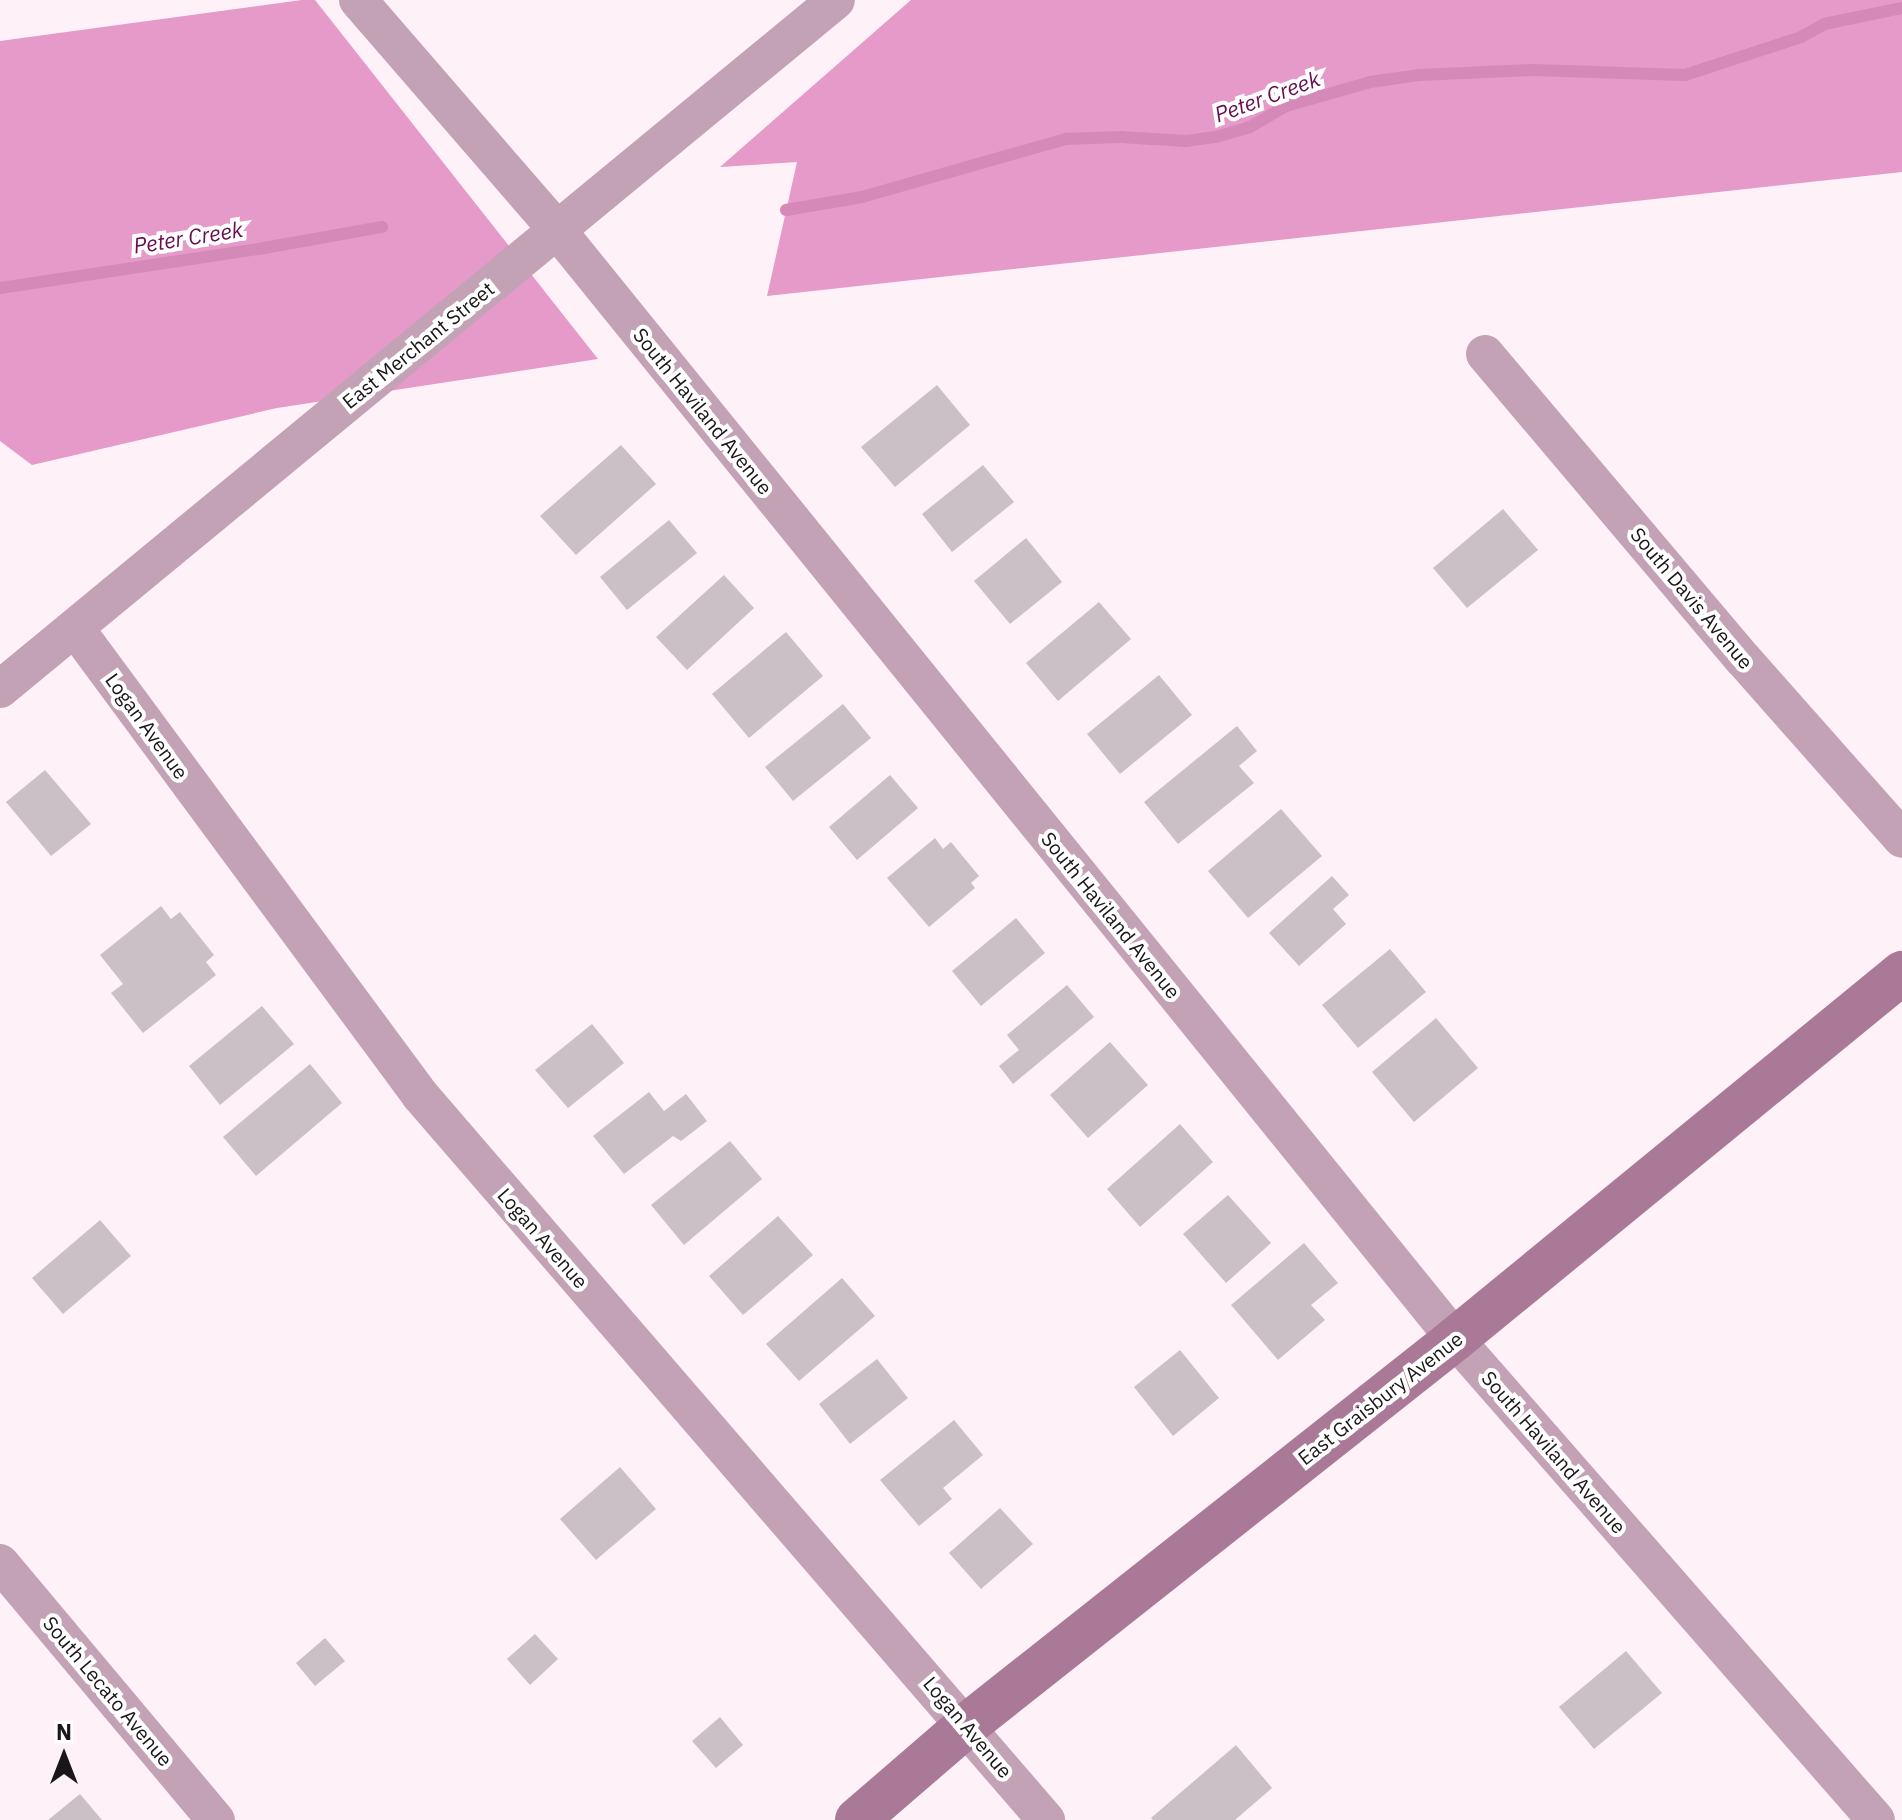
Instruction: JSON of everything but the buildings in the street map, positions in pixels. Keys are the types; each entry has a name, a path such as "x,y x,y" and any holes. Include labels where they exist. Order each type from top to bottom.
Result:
{"street":[{"name":"South Haviland Avenue","path":"358,0 557,230 1455,1339 1876,1820"},
{"name":"East Merchant Street","path":"0,689 836,0"},
{"name":"South Davis Avenue","path":"1485,354 1743,659 1902,839"},
{"name":"Logan Avenue","path":"75,628 420,1095 1046,1820"},
{"name":"East Graisbury Avenue","path":"857,1820 967,1725 1455,1339 1902,973"},
{"name":"South Lecato Avenue","path":"0,1563 216,1820"}],"shaded area":[{"path":"315,0 598,359 277,408 32,465 0,441 0,41"},
{"path":"911,0 1902,0 1902,172 767,296 797,162 720,167"}],"waterway":[{"name":"Peter Creek","path":"786,210 862,197 1066,139 1120,137 1186,141 1216,137 1250,127 1286,106 1370,82 1419,75 1534,70 1685,75 1801,37 1824,24 1902,8"},
{"name":"Peter Creek","path":"0,288 382,227"}]}
